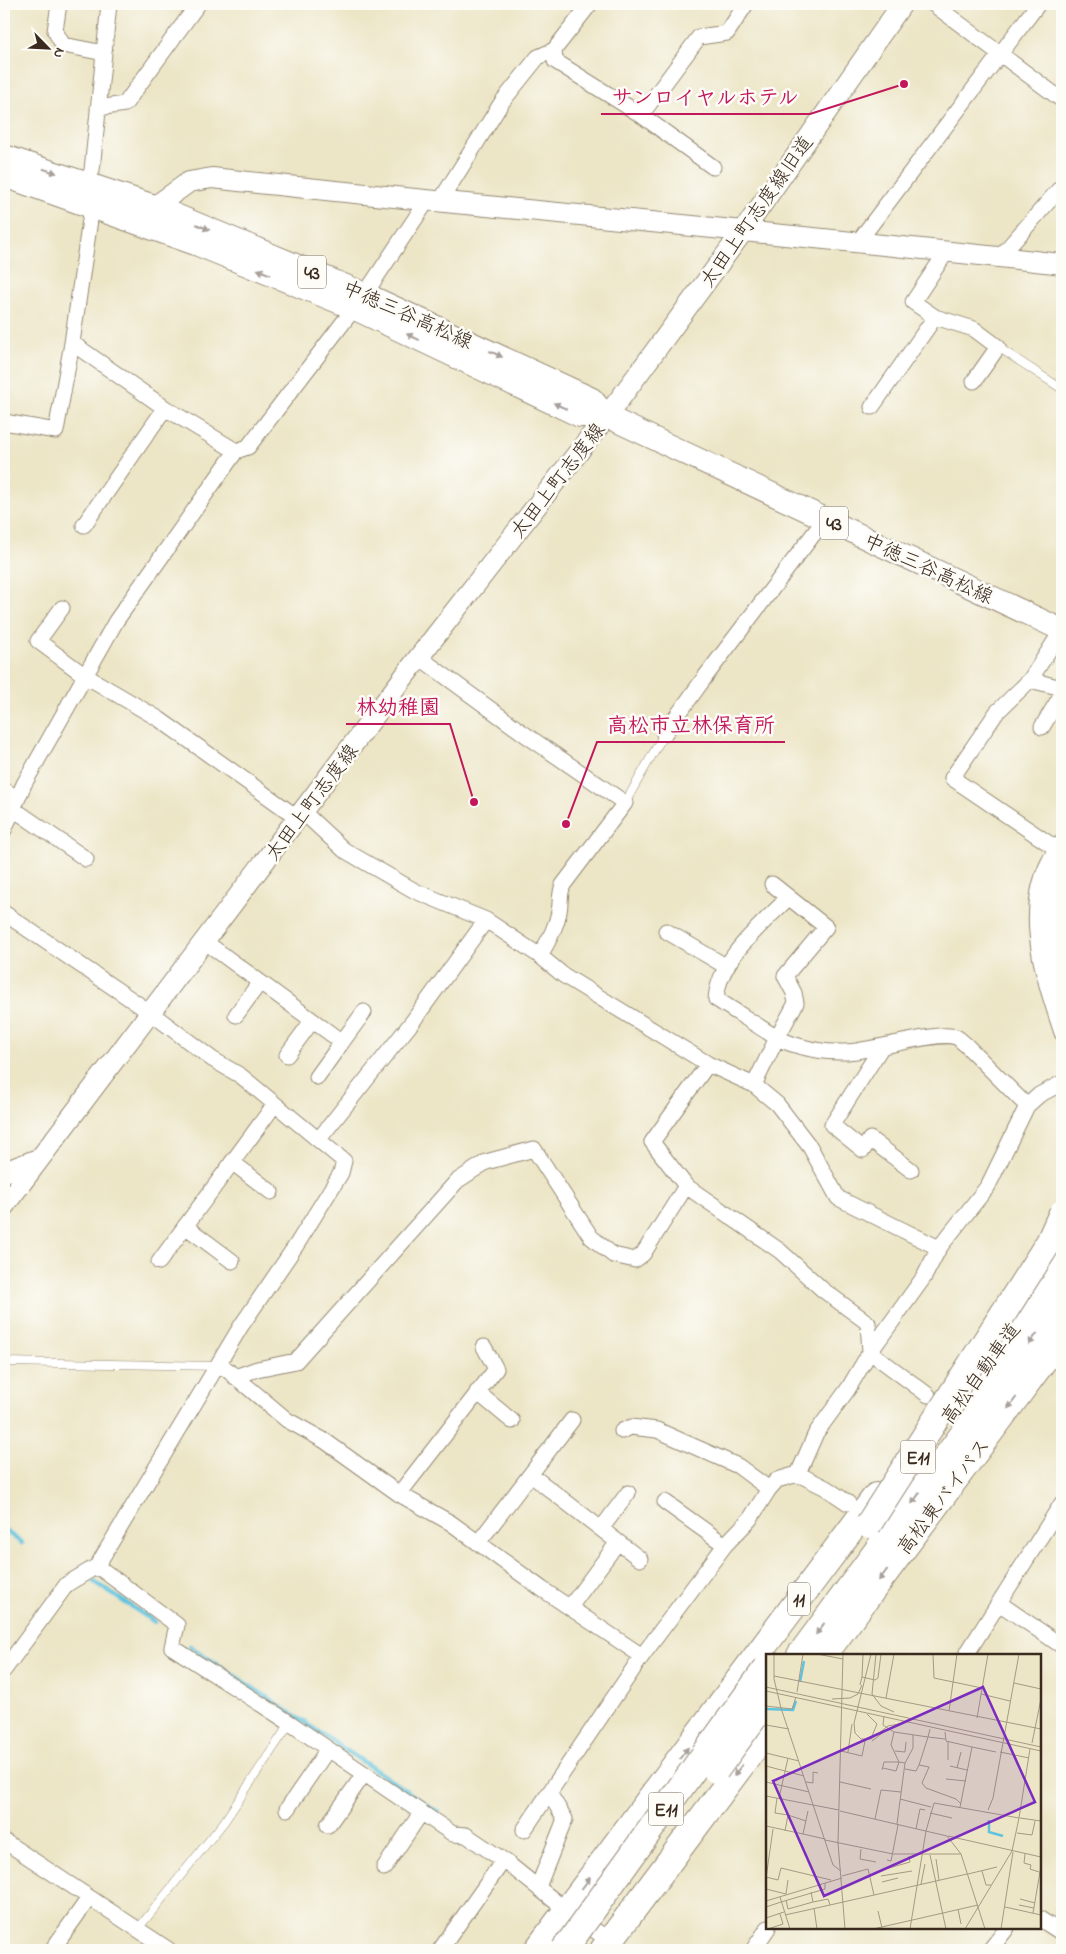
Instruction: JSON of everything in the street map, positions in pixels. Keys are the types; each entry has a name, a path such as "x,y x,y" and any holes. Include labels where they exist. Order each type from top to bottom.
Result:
{"highway":[{"path":"1060,852 1050,904 1052,947 1062,990"},
{"path":"868,1525 1049,1242 1062,1213"},
{"name":"11","path":"536,1950 1062,1248"},
{"name":"高松自動車道","path":"777,1654 868,1525 1062,1262"},
{"name":"高松自動車道","path":"801,1654 1062,1300"},
{"name":"高松東バイパス","path":"825,1654 1062,1336"},
{"name":"E11","path":"564,1950 766,1668"},
{"name":"E11","path":"583,1950 766,1701"},
{"path":"612,1947 766,1732"}],"main road":[{"name":"中徳三谷高松線","path":"4,156 132,221 359,301"},
{"name":"中徳三谷高松線","path":"4,176 87,197 154,206 359,301 580,416 606,416 1062,630"}],"street":[{"path":"60,4 55,31 63,45 104,53"},
{"path":"4,422 56,431 72,344 109,4"},
{"path":"98,108 125,104 198,4"},
{"path":"4,830 15,803 84,675 116,621 236,451 248,446 359,301 479,143 502,102 538,57 554,50 590,4"},
{"path":"641,116 699,37 726,33 746,4"},
{"name":"太田上町志度線旧道","path":"606,416 744,230 902,4"},
{"path":"933,4 1062,100"},
{"path":"858,242 1038,4"},
{"path":"554,50 555,61 641,116 713,167"},
{"path":"132,221 188,182 212,178 433,202 744,230 1062,264"},
{"path":"1000,257 1062,186"},
{"path":"946,251 913,302 935,317 974,330 998,347 974,382"},
{"path":"872,407 935,317"},
{"path":"72,344 164,408 236,451"},
{"path":"84,525 164,408"},
{"name":"太田上町志度線","path":"4,1206 419,657 606,416"},
{"path":"664,734 825,519"},
{"path":"62,608 38,642 84,675 159,720 301,815 344,850 398,882 486,920 540,956 563,975 708,1064 754,1085 777,1104 810,1147 838,1198 939,1248"},
{"path":"1062,630 1030,680 997,712 952,778 1060,852 1043,877 1036,910 1036,942 1062,1033"},
{"path":"419,657 522,733 625,803 563,885 560,894 560,910 555,927 540,956"},
{"path":"1030,680 1062,688"},
{"path":"1042,727 1062,694"},
{"path":"4,790 15,803 86,859"},
{"path":"754,1085 796,1003 794,993 785,976 826,927 772,884"},
{"path":"789,898 747,939 727,967 717,992 716,1000 790,1044 844,1052 881,1048 938,1035 955,1037 974,1052 1028,1106"},
{"path":"4,913 151,1013 212,1059 241,1076 344,1161 341,1173 297,1244 241,1326 97,1566 67,1584 4,1670"},
{"path":"319,1139 413,1020 486,920"},
{"path":"666,931 727,967"},
{"path":"204,942 342,1042"},
{"path":"236,1015 260,982"},
{"path":"317,1077 364,1012"},
{"path":"287,1056 312,1020"},
{"path":"881,1048 832,1125 863,1150 870,1139 911,1170"},
{"path":"708,1064 652,1142 686,1186 780,1250 823,1290 868,1324 870,1352 928,1395"},
{"path":"798,1474 816,1434 848,1389 870,1352 924,1277 939,1248 988,1186 1028,1106 1039,1095 1062,1083"},
{"path":"159,1262 275,1104"},
{"path":"235,1376 296,1361 456,1182 486,1162 534,1150 592,1237 613,1256 635,1260 643,1254 686,1186"},
{"path":"4,1172 38,1159"},
{"path":"232,1162 271,1192"},
{"path":"185,1226 232,1261"},
{"path":"399,1494 496,1369 484,1347"},
{"path":"218,1365 235,1376 287,1420 325,1440 399,1494 451,1523 642,1656"},
{"path":"477,1392 512,1420"},
{"path":"478,1543 572,1420"},
{"path":"622,1431 631,1428 657,1430 738,1466 769,1489"},
{"path":"531,1474 640,1559"},
{"path":"524,1830 642,1656 725,1546 750,1519 777,1480 798,1474 826,1488 848,1503"},
{"path":"601,1529 628,1493"},
{"path":"664,1502 725,1546"},
{"path":"967,1654 1062,1503"},
{"path":"570,1607 618,1542"},
{"path":"97,1566 177,1625 172,1647 290,1723 453,1834 466,1835 538,1887 612,1947"},
{"path":"999,1603 1062,1646"},
{"path":"287,1809 328,1749"},
{"path":"328,1825 364,1774"},
{"path":"538,1887 565,1819 550,1793"},
{"path":"384,1868 421,1812"},
{"path":"4,1840 169,1950"},
{"path":"440,1950 503,1861"},
{"path":"52,1950 89,1898"},
{"path":"1041,1920 1062,1934"},
{"path":"753,1950 767,1929"},
{"path":"990,1950 1006,1929"}],"lane":[{"path":"998,347 1062,389"},
{"path":"625,803 664,734"},
{"path":"4,1362 218,1365"},
{"path":"137,1930 224,1822 290,1723"}],"waterway":[{"path":"4,1530 22,1543"},
{"path":"94,1582 155,1622"},
{"path":"190,1646 438,1812"}],"place":[{"name":"サンロイヤルホテル","path":"904,84"},
{"name":"林幼稚園","path":"474,802"},
{"name":"高松市立林保育所","path":"566,824"}]}
